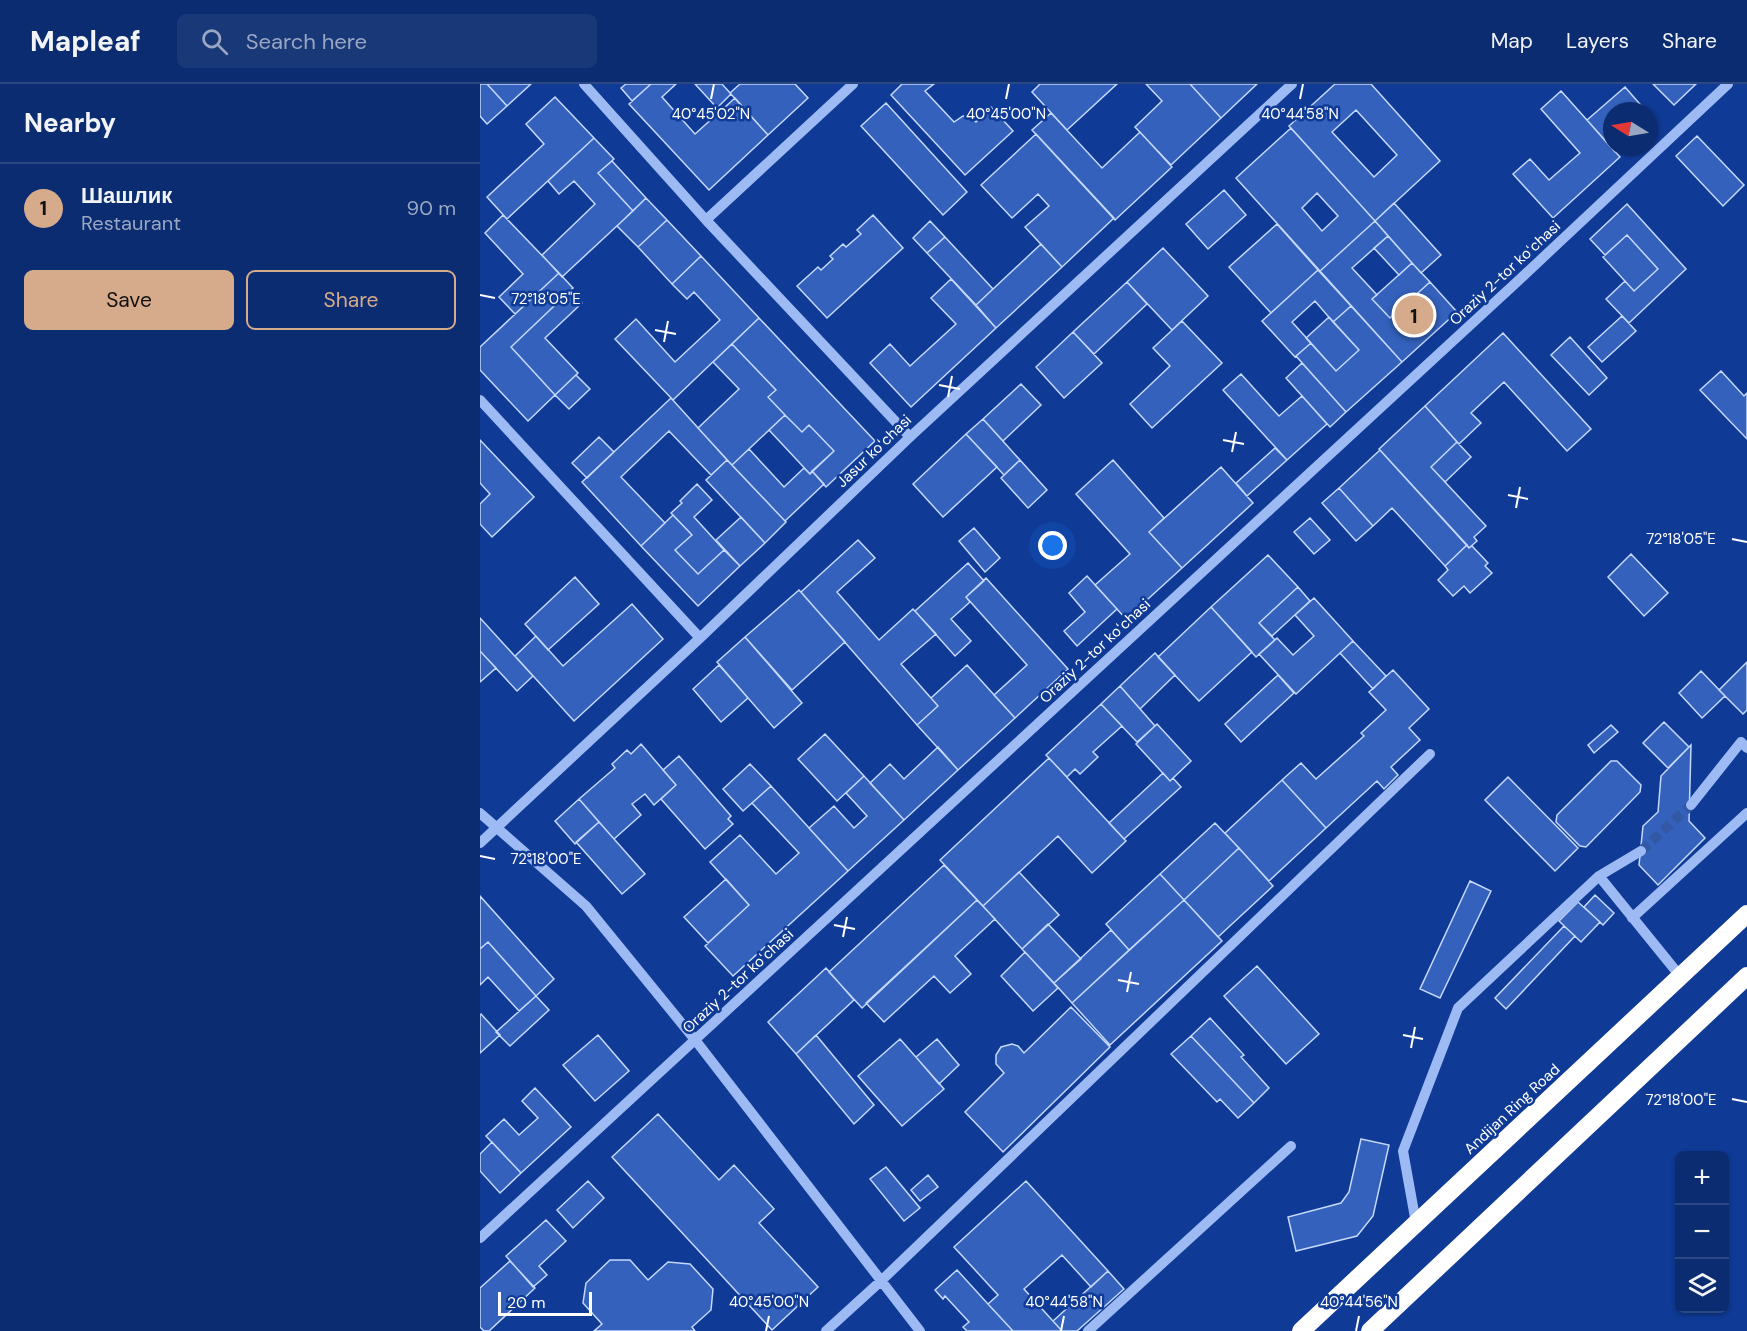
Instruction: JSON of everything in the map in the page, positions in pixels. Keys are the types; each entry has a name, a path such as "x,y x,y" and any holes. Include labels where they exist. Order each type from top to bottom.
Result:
{"highway":[{"name":"Andijan Ring Road","path":"1301,1331 1747,914"},
{"path":"1370,1331 1747,976"}],"street":[{"path":"584,84 706,220 910,437"},
{"path":"706,220 853,84"},
{"name":"Jasur koʻchasi","path":"480,843 700,638 910,437 1292,84"},
{"name":"Oraziy 2-tor koʻchasi","path":"480,1238 1519,280 1728,84"},
{"path":"480,400 700,638"},
{"path":"1691,805 1741,742 1747,748"},
{"path":"826,1331 882,1280 1430,754"},
{"path":"480,813 586,906 696,1041 920,1331"},
{"path":"1632,918 1747,813"},
{"path":"1416,1223 1403,1151 1458,1008 1599,876 1641,851"},
{"path":"1599,876 1680,976"},
{"path":"1088,1331 1291,1146"}],"building":[{"path":"480,84 487,84 507,106 487,124 480,116"},
{"path":"487,84 531,84 507,106"},
{"path":"626,84 651,84 632,101 621,88"},
{"path":"651,84 676,84 662,97 695,134 735,98 768,135 709,190 629,104"},
{"path":"695,84 722,84 731,94 717,108"},
{"path":"740,84 795,84 808,98 768,135 730,93"},
{"path":"902,84 934,84 925,91 954,122 963,116 969,116 976,122 991,107 1013,131 965,175 891,95"},
{"path":"1040,84 1117,84 1067,130 1032,92"},
{"path":"1146,84 1190,84 1221,118 1171,165 1135,127 1162,101"},
{"path":"1190,84 1257,84 1221,118"},
{"path":"1335,84 1371,84 1440,161 1375,221 1289,126","holes":["1356,110 1397,155 1374,177 1332,132"]},
{"path":"1653,84 1696,84 1674,105"},
{"path":"1625,87 1638,102 1608,102"},
{"path":"1561,91 1603,138 1603,156 1620,157 1553,218 1513,174 1530,159 1549,180 1580,153 1541,109"},
{"path":"555,97 594,138 507,219 487,197 544,144 526,124"},
{"path":"886,103 967,192 943,215 861,126"},
{"path":"1603,106 1603,138 1587,120"},
{"path":"1051,113 1102,168 1140,132 1172,167 1115,220 1032,130"},
{"path":"1291,128 1375,221 1320,271 1236,178","holes":["1317,193 1338,216 1322,231 1302,208"]},
{"path":"1036,134 1114,218 1062,267 1025,227 1049,206 1038,194 1012,218 981,185"},
{"path":"1697,136 1744,185 1723,206 1676,156"},
{"path":"594,138 614,159 598,173 633,211 562,277 542,255 595,204 574,181 559,194 548,181"},
{"path":"612,161 646,198 633,211 598,173"},
{"path":"1224,190 1246,215 1208,249 1186,224"},
{"path":"646,198 667,220 638,247 617,226"},
{"path":"1394,203 1441,255 1421,273 1375,221"},
{"path":"1627,204 1686,269 1629,323 1606,299 1625,281 1634,291 1658,269 1627,235 1605,255 1590,239"},
{"path":"503,215 559,273 515,314 499,297 523,274 485,233"},
{"path":"873,215 903,248 827,318 797,286 818,267 821,270 833,259 830,256 843,244 846,247 861,234 857,230"},
{"path":"667,220 701,256 672,284 638,247"},
{"path":"930,221 945,237 927,253 913,238"},
{"path":"1375,221 1388,236 1352,268 1377,295 1372,299 1390,318 1430,282 1457,312 1402,362 1320,271"},
{"path":"1277,224 1318,270 1271,313 1229,267"},
{"path":"1627,235 1658,269 1634,291 1603,257"},
{"path":"1388,236 1412,263 1399,275 1374,248"},
{"path":"945,237 993,289 976,305 927,253"},
{"path":"1041,244 1062,267 996,328 976,305"},
{"path":"1163,248 1208,296 1172,330 1127,282"},
{"path":"701,256 759,318 673,400 615,339 636,319 675,362 720,320 694,292 687,299 672,284"},
{"path":"1412,263 1430,282 1390,318 1372,299"},
{"path":"1318,270 1351,306 1333,322 1315,301 1292,322 1311,343 1295,357 1262,321"},
{"path":"559,273 573,288 511,347 555,395 528,421 480,370 480,347"},
{"path":"951,279 996,328 911,407 870,363 890,344 910,366 956,324 931,298"},
{"path":"1127,282 1147,304 1094,354 1073,332"},
{"path":"571,290 582,303 545,338 578,373 555,395 511,347"},
{"path":"1351,306 1402,362 1346,412 1296,356 1311,343 1336,371 1359,350 1333,322"},
{"path":"1622,316 1636,331 1602,362 1588,347"},
{"path":"1329,317 1359,350 1336,371 1306,338"},
{"path":"759,318 875,441 826,487 812,471 834,451 809,425 802,432 785,415 768,397 776,390 732,344"},
{"path":"1182,321 1222,363 1152,428 1130,404 1170,366 1153,348"},
{"path":"1073,332 1102,363 1064,398 1036,367"},
{"path":"1503,333 1591,429 1567,451 1504,382 1471,413 1481,423 1459,444 1425,406"},
{"path":"1570,337 1607,378 1589,395 1551,355"},
{"path":"732,344 776,390 768,397 785,415 732,465 698,428 739,389 713,362"},
{"path":"1302,363 1346,412 1330,427 1286,378"},
{"path":"1721,371 1744,396 1747,393 1747,439 1700,390"},
{"path":"1241,374 1279,416 1302,396 1327,424 1287,460 1223,390"},
{"path":"576,375 590,389 569,409 555,395"},
{"path":"1021,384 1041,405 1003,441 983,419"},
{"path":"671,398 727,460 711,475 669,431 621,477 665,523 641,546 582,482"},
{"path":"1425,406 1457,442 1431,467 1486,526 1474,537 1477,541 1469,548 1379,449"},
{"path":"785,415 802,432 809,425 834,451 810,474 769,430"},
{"path":"983,419 1020,460 1004,475 966,434"},
{"path":"966,434 997,467 943,517 913,484"},
{"path":"599,437 614,452 587,478 572,463"},
{"path":"480,440 534,497 492,537 480,524 480,504 490,494 480,483"},
{"path":"1457,442 1471,457 1445,482 1431,467"},
{"path":"1275,448 1287,460 1247,496 1236,483"},
{"path":"749,449 784,487 804,468 810,474 812,471 824,484 785,521 732,465"},
{"path":"1380,450 1467,545 1445,566 1392,508 1373,526 1339,488"},
{"path":"727,460 786,522 765,543 706,480"},
{"path":"1020,460 1047,490 1028,508 1001,478"},
{"path":"1113,460 1164,518 1149,532 1182,568 1126,619 1095,585 1130,554 1076,494"},
{"path":"1221,467 1253,503 1182,568 1149,532"},
{"path":"697,484 712,500 694,517 724,550 698,574 675,550 692,535 671,513"},
{"path":"1339,488 1373,526 1356,541 1322,503"},
{"path":"673,515 692,535 675,550 698,574 724,550 740,566 698,606 641,546"},
{"path":"741,517 765,543 740,566 716,540"},
{"path":"1310,518 1330,540 1314,554 1294,532"},
{"path":"974,528 1000,558 985,572 959,541"},
{"path":"858,540 875,558 837,592 879,640 913,609 936,634 901,664 938,706 917,725 801,592"},
{"path":"1467,545 1469,548 1472,546 1488,563 1485,566 1492,573 1470,593 1464,586 1453,596 1438,580 1448,570 1445,566"},
{"path":"1631,554 1668,593 1644,616 1608,577"},
{"path":"1268,555 1298,587 1259,623 1275,640 1256,657 1211,607"},
{"path":"968,563 984,581 966,597 970,602 951,619 971,641 955,656 915,611"},
{"path":"1087,576 1117,609 1077,646 1064,631 1085,612 1069,593"},
{"path":"575,577 599,604 548,650 525,624"},
{"path":"986,578 1068,669 1015,718 994,695 1027,665 966,597"},
{"path":"1298,587 1310,601 1272,636 1259,623"},
{"path":"799,590 845,642 792,690 745,637"},
{"path":"1314,598 1353,641 1296,694 1259,654 1277,638 1293,655 1314,636 1295,615"},
{"path":"632,604 663,639 574,721 515,656 536,636 563,666"},
{"path":"1211,607 1252,652 1199,701 1158,657"},
{"path":"480,618 533,676 517,691 480,651"},
{"path":"745,637 802,703 774,728 717,662"},
{"path":"1353,641 1386,676 1373,689 1340,653"},
{"path":"480,651 496,668 480,682"},
{"path":"1155,653 1175,675 1140,709 1120,686"},
{"path":"1747,662 1747,710 1743,714 1719,690"},
{"path":"719,665 748,698 721,722 693,689"},
{"path":"967,665 1015,718 958,770 917,725 938,706 931,698"},
{"path":"1393,670 1429,709 1409,728 1420,740 1391,767 1398,775 1384,789 1377,781 1326,828 1282,780 1301,763 1316,779 1364,736 1361,733 1386,710 1369,692"},
{"path":"1701,671 1725,696 1702,718 1679,693"},
{"path":"1278,675 1294,693 1241,742 1225,724"},
{"path":"1120,686 1155,726 1137,742 1101,704"},
{"path":"1101,704 1122,726 1093,752 1098,757 1080,774 1075,769 1067,777 1046,755"},
{"path":"1664,722 1689,747 1668,768 1643,743"},
{"path":"1157,724 1191,761 1170,781 1136,744"},
{"path":"1611,725 1618,732 1594,753 1588,745"},
{"path":"825,734 864,776 837,801 798,759"},
{"path":"641,744 676,785 654,805 645,794 632,804 641,815 614,839 579,799 615,768 612,764 627,750 631,754"},
{"path":"1691,745 1689,821 1705,838 1658,885 1639,865 1643,826 1658,812 1661,776"},
{"path":"938,747 958,770 904,820 870,783 890,764 904,779"},
{"path":"679,756 731,816 728,819 733,824 705,849 661,799 676,785 663,770"},
{"path":"1049,758 1126,841 1092,873 1058,836 983,906 940,860"},
{"path":"1611,761 1617,761 1641,785 1640,792 1586,847 1580,846 1556,822 1557,815"},
{"path":"750,764 771,786 743,811 723,789"},
{"path":"1163,773 1170,781 1173,778 1181,787 1124,839 1109,823"},
{"path":"864,776 904,820 848,871 809,828 834,806 854,828 867,816 846,793"},
{"path":"1508,777 1578,848 1555,871 1485,800"},
{"path":"1282,780 1326,828 1269,881 1225,833"},
{"path":"771,786 848,871 733,976 705,946 749,905 710,862 740,835 776,874 799,853 752,803"},
{"path":"579,799 599,822 575,844 555,821"},
{"path":"599,822 645,874 622,894 576,842"},
{"path":"1215,823 1239,848 1184,900 1160,874"},
{"path":"1239,848 1273,886 1218,937 1184,900"},
{"path":"944,865 977,900 862,1008 829,972"},
{"path":"1019,872 1059,915 1022,949 983,906"},
{"path":"1160,874 1184,900 1129,950 1106,924"},
{"path":"726,879 749,905 708,943 684,917"},
{"path":"1470,881 1491,891 1440,998 1420,989"},
{"path":"1595,895 1614,913 1603,925 1584,907"},
{"path":"480,896 554,979 536,996 488,942 480,949"},
{"path":"977,900 995,919 955,956 971,974 950,993 934,976 884,1022 866,1003"},
{"path":"1184,900 1222,941 1110,1045 1072,1003"},
{"path":"1578,902 1600,922 1581,942 1559,921"},
{"path":"1048,924 1081,959 1054,983 1022,949"},
{"path":"1564,926 1575,936 1506,1009 1495,998"},
{"path":"1111,930 1129,950 1072,1003 1054,983"},
{"path":"488,942 536,996 519,1011 488,977 480,985 480,949"},
{"path":"1025,952 1058,988 1033,1011 1001,976"},
{"path":"1257,966 1319,1034 1286,1064 1224,996"},
{"path":"826,968 854,1000 796,1054 768,1022"},
{"path":"536,996 549,1010 510,1046 496,1032"},
{"path":"1071,1007 1110,1047 1003,1152 965,1112 1004,1073 996,1064 996,1055 1001,1047 1012,1044 1018,1046 1024,1053"},
{"path":"480,1015 500,1035 480,1053"},
{"path":"1210,1018 1244,1055 1241,1057 1269,1088 1254,1103 1191,1036"},
{"path":"598,1035 629,1071 595,1101 563,1065"},
{"path":"816,1035 874,1105 854,1124 796,1054"},
{"path":"1191,1036 1254,1103 1238,1118 1220,1099 1217,1102 1171,1054"},
{"path":"900,1039 944,1089 902,1126 858,1076"},
{"path":"937,1039 959,1065 939,1084 916,1057"},
{"path":"535,1088 571,1127 521,1173 486,1136 504,1119 519,1135 538,1118 522,1101"},
{"path":"658,1114 719,1180 734,1165 774,1209 759,1223 818,1287 772,1330 612,1157"},
{"path":"1361,1139 1389,1145 1373,1216 1357,1236 1296,1251 1288,1217 1341,1203 1349,1192"},
{"path":"492,1142 521,1173 500,1193 480,1171 480,1154"},
{"path":"886,1167 920,1208 904,1221 870,1179"},
{"path":"928,1175 938,1187 920,1201 911,1190"},
{"path":"588,1181 604,1198 573,1228 557,1210"},
{"path":"1026,1181 1108,1271 1091,1287 1062,1255 1024,1289 1062,1331 1013,1331 988,1304 998,1295 954,1247"},
{"path":"546,1220 566,1241 539,1266 547,1275 533,1287 506,1256"},
{"path":"610,1260 630,1260 648,1280 668,1262 690,1264 713,1289 711,1310 692,1327 695,1331 594,1331 602,1324 583,1303 586,1283"},
{"path":"510,1261 535,1288 489,1331 484,1331 480,1327 480,1288"},
{"path":"957,1270 1013,1331 967,1331 963,1327 969,1322 945,1296 943,1299 935,1290"},
{"path":"1108,1271 1124,1289 1077,1331 1062,1331 1053,1321"}],"tunnel":[{"path":"1641,851 1691,805"}],"place":[{"name":"Шашлик","path":"1414,315"}]}
